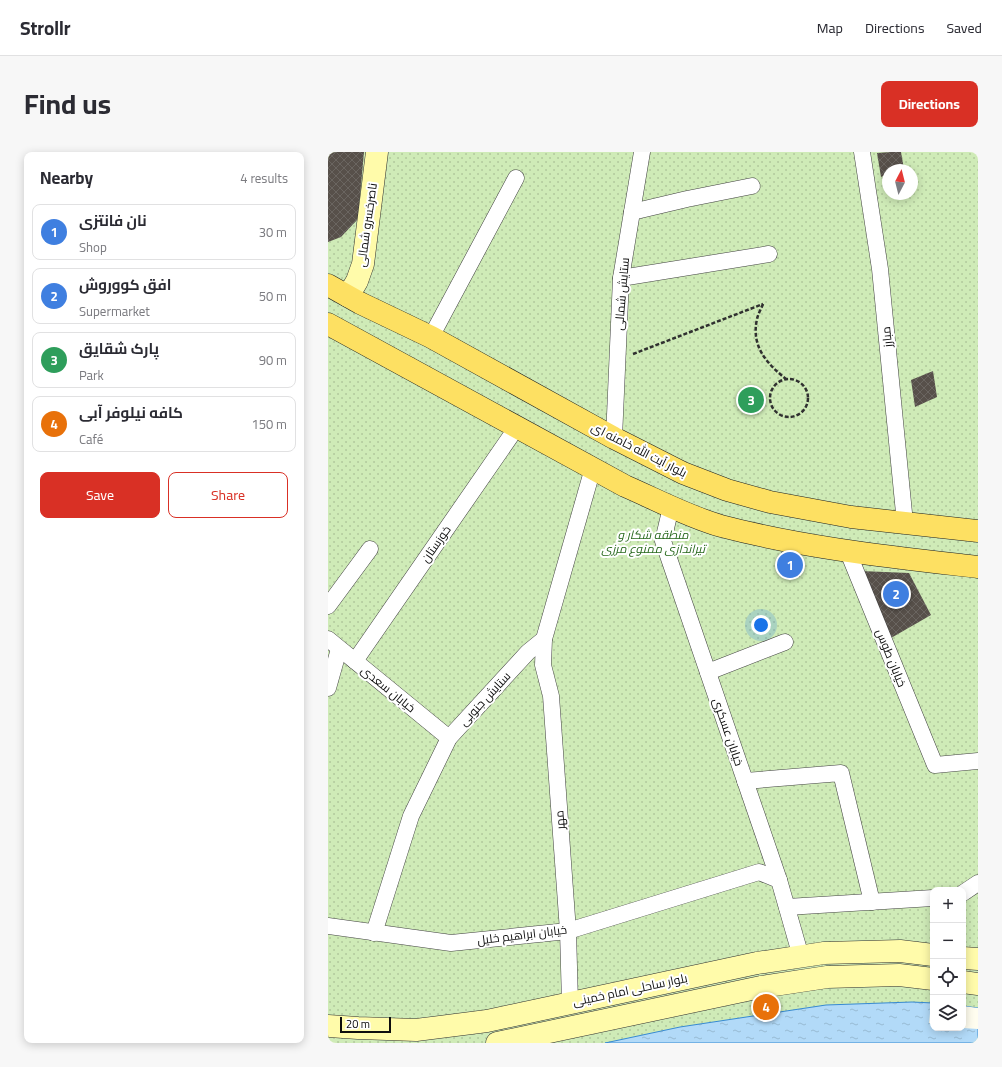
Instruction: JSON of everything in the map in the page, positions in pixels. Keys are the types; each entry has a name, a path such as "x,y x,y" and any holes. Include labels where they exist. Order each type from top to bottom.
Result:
{"main road":[{"name":"ناصرخسرو شمالی","path":"348,296 357,281 363,264 377,152"},
{"name":"بلوار آیت الله خامنه ای","path":"328,285 431,337 614,438 682,473 727,490 770,502 851,517 978,532"},
{"path":"348,296 328,325 625,486 671,507 719,525 782,540 848,552 978,567"},
{"name":"بلوار ساحلی امام خمینی","path":"328,1026 416,1030 487,1021 757,963 824,953 900,951 930,955"},
{"path":"966,958 978,960"},
{"name":"بلوار ساحلی امام خمینی","path":"497,1043 762,987 827,977 899,975 930,979"},
{"path":"966,982 978,984"}],"street":[{"name":"ستایش شمالی","path":"614,438 621,278 642,152"},
{"name":"مبارز","path":"862,152 880,269 905,523"},
{"path":"431,337 516,178"},
{"path":"632,212 686,199 752,186"},
{"path":"621,278 769,254"},
{"name":"خوزستان","path":"355,661 517,427"},
{"path":"544,639 593,468"},
{"name":"خیابان عسکری","path":"671,507 663,541 779,880 801,957"},
{"path":"328,606 370,549"},
{"name":"خیابان طوس","path":"848,552 935,765 978,760"},
{"name":"ستایش جنوبی","path":"374,933 411,816 448,738 528,652 544,639"},
{"name":"مهر","path":"544,639 542,665 551,696 568,931 570,1003"},
{"path":"708,672 785,642"},
{"path":"328,688 334,644"},
{"name":"خیابان سعدی","path":"334,644 448,738"},
{"path":"745,781 841,773 872,902"},
{"name":"خیابان ابراهیم خلیل","path":"328,926 451,944 568,931 759,872 779,880"},
{"path":"966,891 978,883"},
{"path":"787,907 930,898"}],"path":[{"path":"617,360 763,304 757,319 756,335 760,350 768,364 787,379 799,382 808,398 804,410 799,414 787,417 776,412 770,401 770,395 772,389 781,381 787,379"}],"green space":[{"name":"منطقه شکار و تیراندازی ممنوع مرزی","path":"328,152 978,152 978,1043 328,1043"}],"water":[{"path":"912,1002 930,1003 930,1031 966,1031 966,1006 978,1008 978,1043 605,1043 680,1027 826,1005"}],"pier":[{"path":"966,1006 978,1008 978,1029 966,1028"}],"building":[{"path":"328,152 364,152 358,219 341,237 328,242"},
{"path":"901,152 903,164 882,164 881,177 877,153"},
{"path":"933,371 937,397 915,407 911,380"},
{"path":"781,552 791,553 800,577 786,576"},
{"path":"861,571 909,573 931,615 891,638"}],"place":[{"name":"پارک شقایق","path":"751,400"},
{"name":"نان فانتزی","path":"790,565"},
{"name":"افق کووروش","path":"896,594"},
{"name":"کافه نیلوفر آبی","path":"766,1007"}]}
